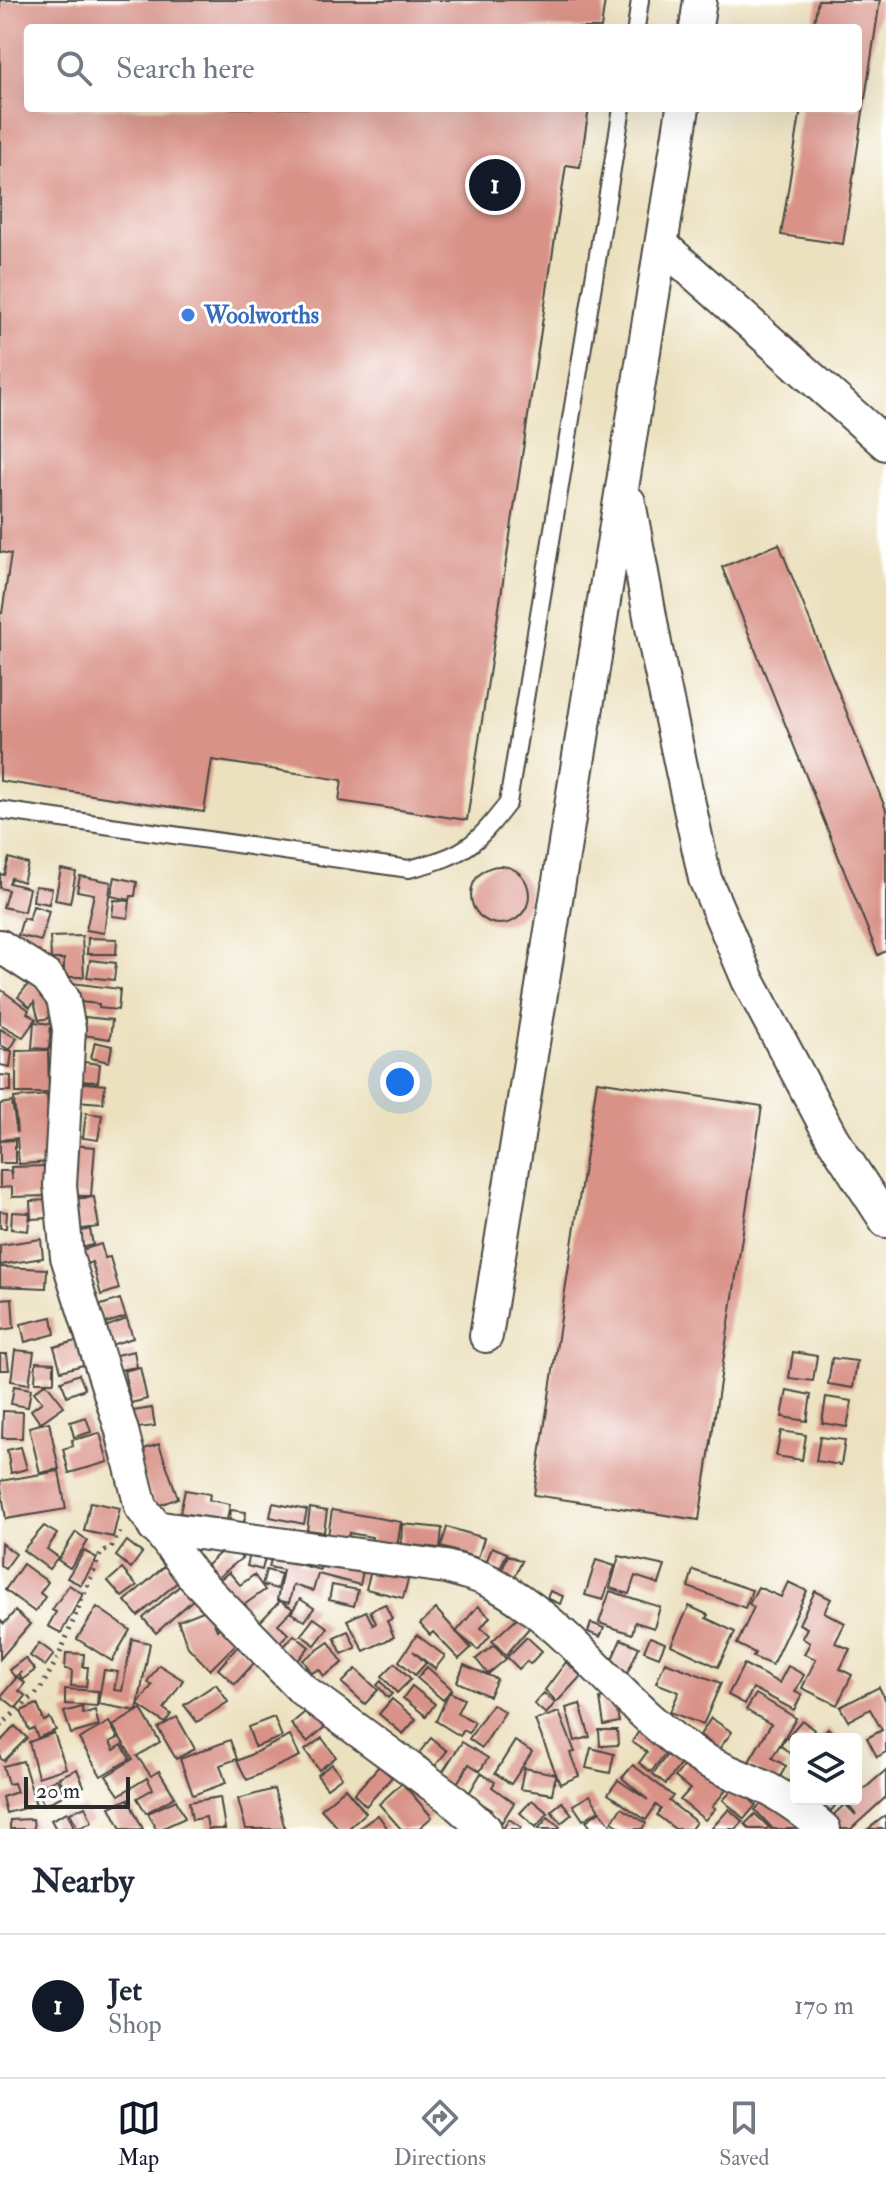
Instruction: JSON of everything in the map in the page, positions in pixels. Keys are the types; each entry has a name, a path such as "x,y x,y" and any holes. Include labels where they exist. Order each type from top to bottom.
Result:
{"street":[{"path":"697,24 700,0"},
{"path":"486,1336 682,112"},
{"path":"662,245 886,444"},
{"path":"625,479 659,664 705,879 748,980 776,1033 832,1138 886,1221"},
{"path":"0,946 47,977 63,998 69,1029 60,1185 67,1257 147,1517 194,1577 303,1690 449,1797 485,1829"},
{"path":"147,1517 446,1567 486,1579 525,1604 670,1736 698,1756 767,1788 800,1808 824,1829"}],"lane":[{"path":"637,24 640,0"},
{"path":"0,810 409,869 448,859 481,838 508,803 621,112"}],"path":[{"path":"0,1726 39,1691 58,1658 101,1553 111,1548 127,1520 147,1517"}],"building":[{"path":"0,0 605,0 602,24 24,24 24,112 588,112 580,167 566,165 467,820 339,801 342,780 212,760 204,812 0,781 0,613 11,554 0,552"},
{"path":"818,0 880,0 843,244 781,235 800,112 862,112 862,24 814,24"},
{"path":"779,544 886,810 886,951 878,955 722,567"},
{"path":"9,858 28,864 23,882 11,878 9,883 29,888 24,912 3,907 8,890 0,888 0,874 4,875"},
{"path":"500,866 521,874 529,895 521,916 500,924 479,916 471,895 479,874"},
{"path":"61,869 76,872 70,903 55,900"},
{"path":"80,876 111,882 104,933 86,930 94,894 77,891"},
{"path":"115,877 137,882 135,896 131,896 130,900 111,896"},
{"path":"35,886 52,888 49,904 33,901"},
{"path":"114,900 130,901 128,918 112,916"},
{"path":"33,906 49,911 41,941 18,935 23,918 29,920"},
{"path":"82,936 84,977 64,977 64,959 51,959 50,937"},
{"path":"88,938 117,939 116,954 87,954"},
{"path":"90,960 116,963 114,980 87,977"},
{"path":"30,982 43,991 54,1017 39,1020 34,1002 30,1007 18,997"},
{"path":"72,983 120,989 118,1010 71,1001"},
{"path":"0,989 29,1010 27,1013 36,1019 23,1037 0,1024"},
{"path":"85,1017 112,1020 110,1039 83,1035"},
{"path":"34,1022 51,1024 49,1049 32,1048"},
{"path":"0,1029 17,1038 10,1050 0,1045"},
{"path":"95,1042 112,1046 109,1062 91,1058"},
{"path":"0,1049 12,1051 10,1067 0,1065"},
{"path":"48,1050 49,1093 16,1093 16,1051"},
{"path":"83,1062 100,1064 98,1082 81,1081"},
{"path":"0,1075 11,1076 11,1091 0,1091"},
{"path":"597,1081 762,1106 699,1520 534,1495"},
{"path":"76,1082 105,1085 103,1103 74,1101"},
{"path":"47,1095 51,1162 19,1164 17,1138 0,1140 0,1104 12,1102 17,1133 14,1098"},
{"path":"86,1113 102,1115 98,1140 83,1138"},
{"path":"15,1140 15,1163 0,1163 0,1141"},
{"path":"72,1145 95,1147 91,1196 69,1196"},
{"path":"46,1166 47,1196 12,1197 12,1187 0,1188 0,1171 10,1171 12,1180 11,1167"},
{"path":"94,1197 99,1227 74,1230 72,1199"},
{"path":"49,1200 50,1218 31,1219 30,1201"},
{"path":"0,1211 7,1212 6,1228 0,1228"},
{"path":"12,1212 30,1213 28,1231 11,1229"},
{"path":"90,1229 93,1245 78,1248 74,1233"},
{"path":"41,1239 43,1258 0,1265 0,1245"},
{"path":"101,1244 105,1258 110,1257 119,1289 101,1295 92,1262 86,1264 82,1250"},
{"path":"0,1267 47,1269 46,1288 0,1286"},
{"path":"12,1298 14,1328 0,1330 0,1299"},
{"path":"120,1299 126,1317 103,1324 98,1306"},
{"path":"52,1317 55,1334 25,1342 21,1324"},
{"path":"127,1319 133,1338 111,1345 105,1327"},
{"path":"83,1339 90,1363 61,1371 54,1347"},
{"path":"15,1350 34,1352 29,1384 11,1381"},
{"path":"134,1351 137,1367 119,1370 116,1355"},
{"path":"793,1352 817,1356 813,1381 789,1378"},
{"path":"0,1354 7,1354 9,1370 0,1370"},
{"path":"832,1358 857,1361 853,1388 828,1384"},
{"path":"36,1362 54,1363 54,1382 35,1382"},
{"path":"140,1367 147,1399 131,1403 124,1371"},
{"path":"79,1374 85,1389 67,1396 61,1381"},
{"path":"46,1383 64,1406 40,1423 31,1410 42,1402 34,1392"},
{"path":"14,1386 31,1389 28,1407 11,1404"},
{"path":"787,1390 811,1395 807,1421 782,1417"},
{"path":"826,1397 852,1401 847,1427 822,1423"},
{"path":"152,1408 155,1426 130,1429 127,1412"},
{"path":"3,1411 23,1412 22,1438 2,1438"},
{"path":"86,1417 91,1432 74,1437 70,1422"},
{"path":"49,1422 59,1469 40,1473 29,1427"},
{"path":"781,1431 806,1435 802,1460 776,1456"},
{"path":"100,1433 108,1462 69,1473 63,1449 73,1446 72,1440"},
{"path":"820,1437 845,1440 841,1465 816,1461"},
{"path":"159,1444 178,1498 155,1507 135,1452"},
{"path":"21,1447 27,1469 11,1473 7,1450"},
{"path":"59,1471 66,1509 6,1519 0,1481"},
{"path":"185,1490 210,1494 209,1500 230,1504 227,1520 180,1513"},
{"path":"90,1502 120,1508 113,1537 84,1531"},
{"path":"273,1503 307,1510 304,1524 270,1517"},
{"path":"310,1508 327,1511 324,1532 307,1530"},
{"path":"231,1510 246,1512 243,1527 229,1525"},
{"path":"332,1510 401,1522 397,1547 371,1543 372,1537 349,1533 347,1545 327,1542"},
{"path":"402,1524 442,1528 440,1548 401,1544"},
{"path":"44,1526 57,1534 47,1549 58,1557 49,1569 23,1550"},
{"path":"447,1527 484,1538 478,1558 441,1547"},
{"path":"76,1532 88,1541 70,1568 58,1560"},
{"path":"127,1541 142,1553 131,1568 116,1556"},
{"path":"1,1543 16,1554 5,1569 0,1565"},
{"path":"229,1544 242,1558 216,1579 205,1567"},
{"path":"492,1547 507,1553 500,1569 486,1563"},
{"path":"251,1550 266,1554 262,1570 247,1566"},
{"path":"84,1551 97,1558 81,1585 67,1578"},
{"path":"273,1551 300,1556 298,1564 320,1570 323,1558 364,1566 360,1585 318,1574 313,1591 293,1585 289,1603 277,1600 283,1570 269,1567"},
{"path":"508,1555 522,1561 513,1581 500,1576"},
{"path":"619,1556 665,1566 659,1584 635,1576 629,1594 610,1588"},
{"path":"596,1560 615,1566 603,1600 585,1595"},
{"path":"23,1564 48,1582 40,1593 45,1597 35,1612 5,1590"},
{"path":"167,1564 180,1580 138,1616 125,1601"},
{"path":"372,1567 409,1576 403,1598 366,1589"},
{"path":"122,1569 137,1586 122,1597 108,1581"},
{"path":"266,1570 281,1574 277,1589 262,1585"},
{"path":"693,1570 752,1590 745,1608 688,1587"},
{"path":"229,1572 240,1585 254,1575 265,1590 238,1609 214,1584"},
{"path":"788,1582 807,1591 772,1665 753,1657 755,1653 737,1644 754,1607 749,1604 758,1587 781,1597"},
{"path":"183,1583 196,1597 156,1633 143,1618"},
{"path":"69,1585 83,1594 61,1633 48,1626 56,1612 52,1610"},
{"path":"332,1585 358,1590 354,1606 329,1600"},
{"path":"550,1591 563,1596 560,1604 547,1598"},
{"path":"610,1591 660,1607 654,1628 635,1622 632,1634 599,1623"},
{"path":"815,1591 831,1599 824,1612 845,1623 835,1643 850,1649 840,1669 852,1675 837,1705 802,1688 816,1659 804,1654 810,1643 802,1638 807,1628 799,1624"},
{"path":"300,1599 314,1608 305,1621 291,1613"},
{"path":"280,1601 293,1609 278,1624 288,1634 276,1646 256,1626"},
{"path":"385,1604 392,1619 387,1621 394,1637 364,1651 347,1620 366,1611 373,1625 376,1623 370,1611"},
{"path":"478,1606 490,1617 481,1628 490,1636 478,1650 456,1632"},
{"path":"689,1606 735,1632 718,1667 671,1645"},
{"path":"97,1607 130,1630 112,1661 77,1639"},
{"path":"208,1609 217,1630 224,1623 240,1640 210,1670 188,1647 178,1621"},
{"path":"436,1609 471,1648 459,1659 433,1632 430,1635 420,1624"},
{"path":"15,1611 30,1624 0,1659 0,1620 4,1624"},
{"path":"519,1616 530,1627 506,1655 492,1641"},
{"path":"314,1618 328,1628 315,1645 301,1635"},
{"path":"591,1623 604,1628 600,1637 588,1632"},
{"path":"348,1631 356,1648 342,1654 334,1637"},
{"path":"294,1635 309,1647 296,1663 281,1650"},
{"path":"417,1635 445,1656 435,1669 413,1651 426,1663 415,1675 399,1661"},
{"path":"527,1637 542,1651 530,1664 527,1661 519,1669 507,1657"},
{"path":"650,1637 665,1643 659,1657 644,1651"},
{"path":"132,1639 150,1643 137,1711 98,1704 104,1670 118,1672 114,1690 122,1691"},
{"path":"621,1639 639,1647 627,1674 609,1666"},
{"path":"329,1642 343,1663 324,1676 319,1669 312,1673 303,1660"},
{"path":"39,1643 54,1654 45,1666 30,1656"},
{"path":"494,1645 506,1659 488,1674 476,1659"},
{"path":"238,1646 255,1662 235,1684 218,1669"},
{"path":"66,1653 84,1654 83,1667 88,1667 86,1687 71,1686 72,1670 65,1669"},
{"path":"25,1658 35,1670 22,1680 21,1672 15,1677 9,1670"},
{"path":"566,1662 581,1676 557,1702 545,1690"},
{"path":"665,1662 721,1683 703,1725 670,1712 679,1692 656,1683"},
{"path":"395,1663 411,1679 397,1693 382,1676"},
{"path":"744,1664 779,1683 788,1666 804,1675 795,1692 802,1695 794,1710 753,1688 745,1704 728,1695"},
{"path":"159,1665 183,1680 164,1709 171,1714 165,1723 138,1705 152,1685 147,1682"},
{"path":"464,1665 497,1679 489,1696 457,1682"},
{"path":"427,1667 452,1689 443,1700 417,1678"},
{"path":"356,1669 378,1690 365,1704 342,1683"},
{"path":"17,1677 25,1683 19,1691 26,1696 16,1708 1,1696"},
{"path":"381,1681 392,1694 388,1698 377,1685"},
{"path":"216,1684 228,1702 197,1722 184,1705"},
{"path":"412,1686 435,1704 426,1716 403,1698"},
{"path":"879,1687 886,1701 886,1752 877,1757 867,1738 882,1730 870,1709 848,1721 840,1707"},
{"path":"65,1689 98,1691 97,1706 65,1704"},
{"path":"449,1692 464,1699 457,1713 475,1722 469,1733 464,1730 460,1736 436,1721"},
{"path":"544,1693 555,1703 546,1714 534,1704"},
{"path":"756,1694 796,1718 772,1758 786,1766 777,1782 747,1765 771,1724 746,1710"},
{"path":"614,1696 619,1722 604,1725 600,1699"},
{"path":"392,1699 416,1719 403,1734 379,1714"},
{"path":"37,1704 44,1721 50,1718 56,1730 38,1738 34,1728 29,1730 21,1711"},
{"path":"492,1704 505,1712 482,1748 469,1739"},
{"path":"580,1704 590,1737 575,1741 566,1708"},
{"path":"82,1707 83,1714 95,1710 99,1726 71,1734 64,1712"},
{"path":"320,1707 332,1721 307,1742 291,1724 305,1712 309,1717"},
{"path":"141,1709 160,1742 137,1756 151,1776 159,1771 175,1797 146,1813 137,1798 153,1789 147,1778 119,1795 106,1776 133,1759 113,1726"},
{"path":"559,1712 575,1752 570,1753 579,1776 560,1784 535,1720"},
{"path":"177,1717 195,1749 176,1759 158,1728"},
{"path":"274,1717 282,1737 255,1747 248,1727"},
{"path":"711,1718 732,1732 719,1749 700,1735"},
{"path":"802,1720 814,1730 812,1733 791,1733"},
{"path":"109,1722 118,1738 110,1742 114,1750 122,1745 130,1759 101,1776 79,1739"},
{"path":"15,1726 27,1738 4,1761 0,1758 0,1742"},
{"path":"641,1728 670,1747 651,1772 639,1763 647,1752 632,1742"},
{"path":"599,1730 617,1730 618,1745 600,1746"},
{"path":"54,1733 66,1768 38,1777 29,1742"},
{"path":"790,1734 790,1753 780,1745"},
{"path":"290,1736 300,1756 247,1780 237,1761"},
{"path":"322,1738 336,1757 319,1770 305,1750"},
{"path":"431,1738 447,1751 435,1766 419,1753"},
{"path":"230,1740 237,1759 220,1765 226,1783 193,1795 180,1759"},
{"path":"515,1741 532,1752 511,1784 495,1773"},
{"path":"462,1742 488,1758 480,1771 469,1764 454,1788 438,1779"},
{"path":"591,1748 614,1754 610,1773 586,1768"},
{"path":"671,1749 685,1758 666,1784 653,1774"},
{"path":"689,1759 710,1782 719,1772 732,1783 705,1820 680,1800 690,1789 675,1777"},
{"path":"23,1761 36,1805 6,1813 2,1797 17,1792 14,1783 8,1784 3,1766"},
{"path":"332,1764 342,1777 327,1788 317,1775"},
{"path":"633,1765 673,1796 669,1801 696,1822 691,1829 675,1829 657,1815 661,1809 656,1805 646,1820 608,1794 618,1780 648,1800 622,1778"},
{"path":"379,1766 392,1777 366,1806 354,1794"},
{"path":"524,1768 556,1774 552,1794 520,1789"},
{"path":"77,1769 84,1786 66,1794 59,1777"},
{"path":"886,1770 886,1797 851,1829 835,1829 827,1821 844,1805 856,1815 848,1805 862,1805 862,1791"},
{"path":"481,1773 495,1782 492,1787 514,1803 502,1822 490,1813 492,1810 468,1795"},
{"path":"57,1779 65,1795 44,1805 36,1789"},
{"path":"402,1783 432,1817 418,1829 401,1829 379,1804"},
{"path":"736,1786 756,1805 744,1819 723,1800"},
{"path":"345,1788 366,1813 348,1829 339,1829 321,1809"},
{"path":"274,1789 285,1829 246,1829 238,1799"},
{"path":"590,1795 599,1810 583,1820 573,1805"},
{"path":"220,1797 225,1829 208,1829 206,1817 192,1820 189,1802"},
{"path":"768,1797 802,1829 771,1829 755,1810"},
{"path":"128,1799 143,1829 121,1829 110,1807"},
{"path":"176,1800 185,1818 156,1829 148,1813"},
{"path":"532,1800 548,1813 536,1827 520,1813"},
{"path":"562,1802 572,1814 561,1823 551,1811"},
{"path":"85,1806 92,1822 78,1828 70,1813"},
{"path":"621,1808 646,1823 642,1829 624,1829 612,1822"},
{"path":"729,1809 743,1822 736,1829 711,1829"},
{"path":"600,1811 612,1826 592,1829 586,1821"},
{"path":"67,1812 74,1827 56,1829 51,1820"},
{"path":"755,1814 769,1827 767,1829 750,1829 745,1824"},
{"path":"378,1815 388,1829 358,1829"},
{"path":"886,1815 886,1829 868,1829"},
{"path":"548,1817 560,1827 538,1829"},
{"path":"33,1819 34,1829 10,1829 10,1820"},
{"path":"509,1819 521,1827 520,1829 503,1829"}],"place":[{"name":"Jet","path":"495,185"},
{"name":"Woolworths","path":"188,315"}]}
